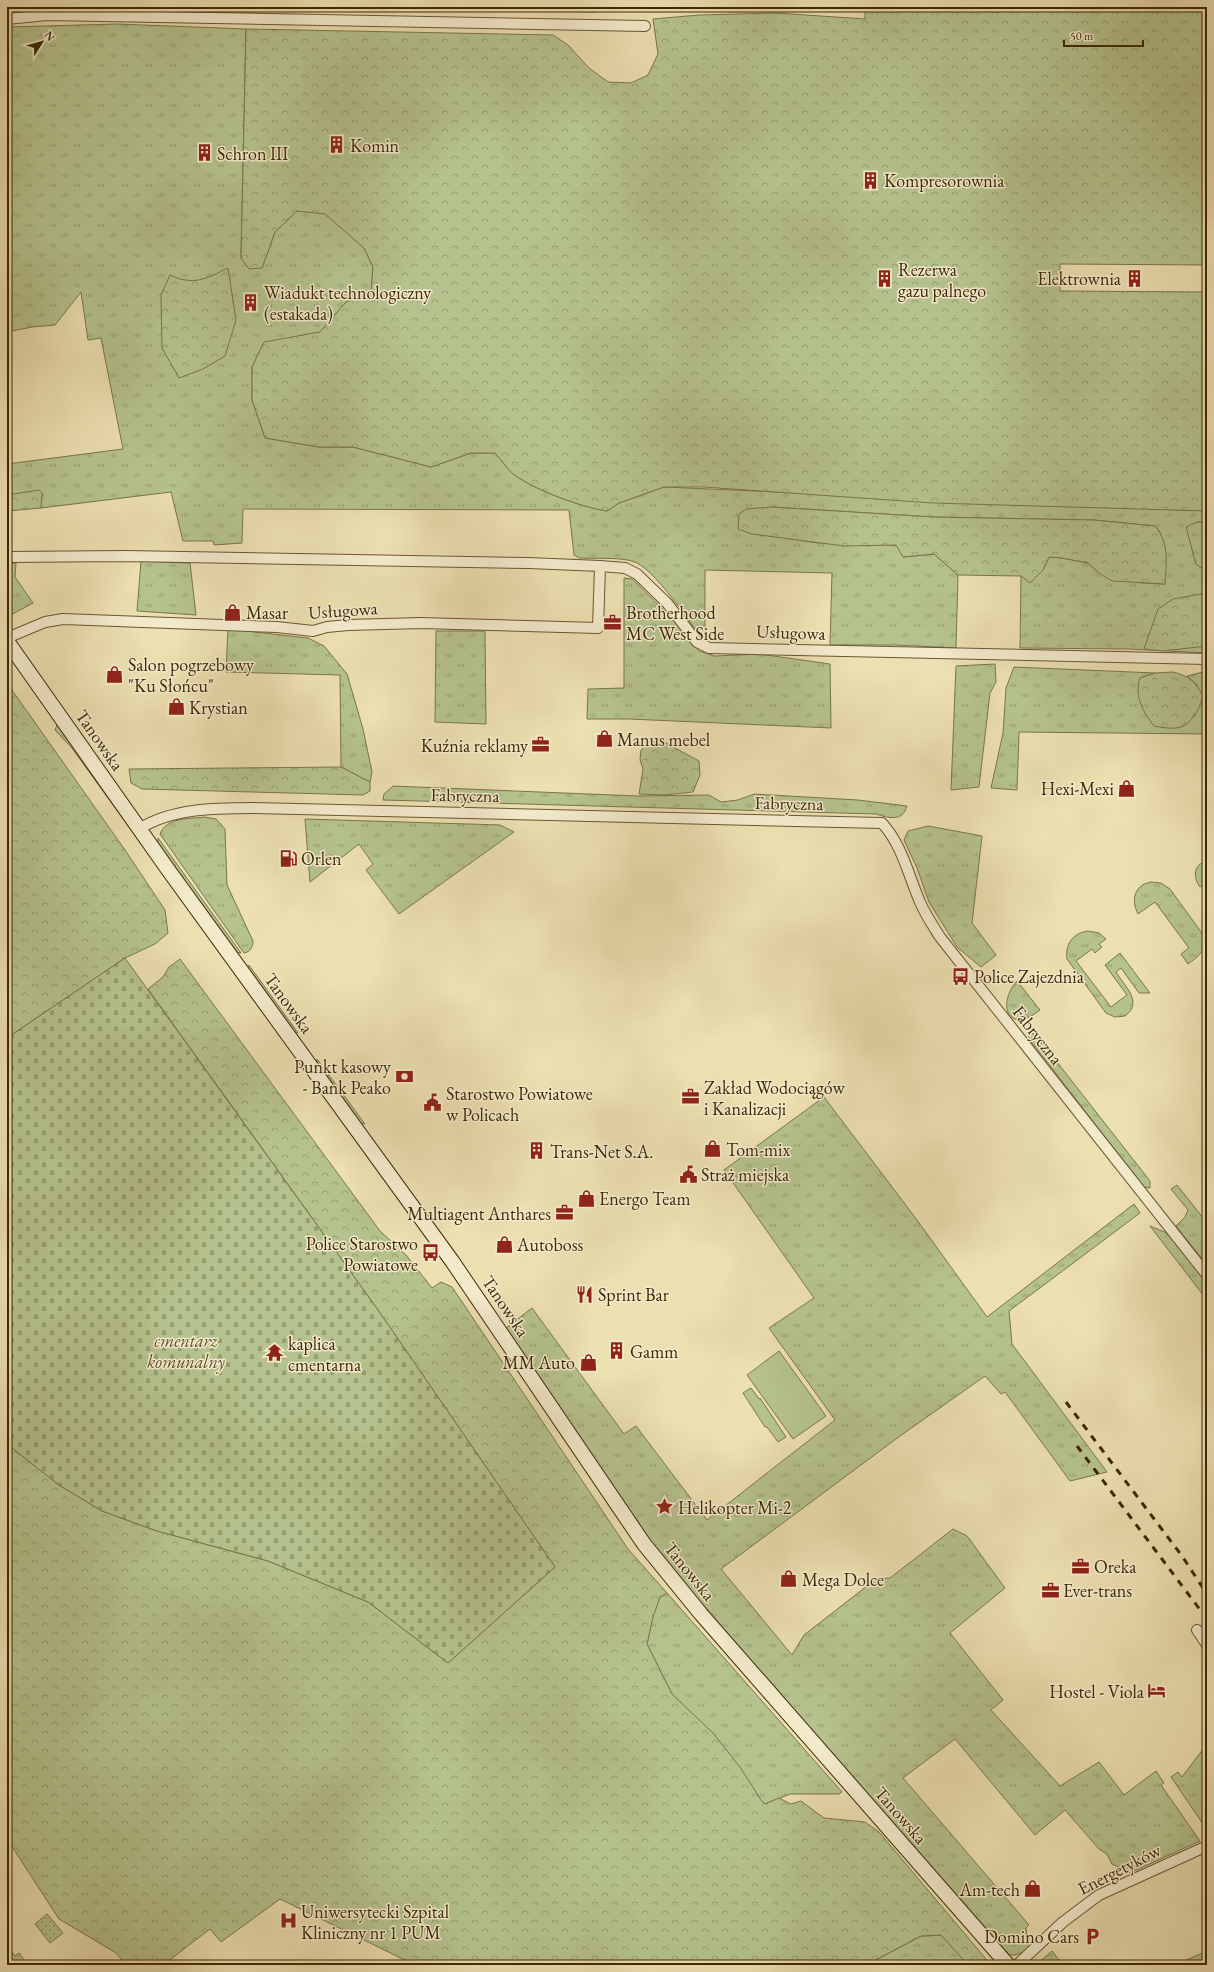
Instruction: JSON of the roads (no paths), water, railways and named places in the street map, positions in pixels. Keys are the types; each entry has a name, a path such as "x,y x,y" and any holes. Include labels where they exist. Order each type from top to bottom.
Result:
{"main road":[{"name":"Tanowska","path":"7,639 139,828 452,1261 653,1557 742,1662 1008,1965"}],"street":[{"path":"7,19 47,15 645,26"},
{"name":"Usługowa","path":"7,557 126,556 529,563 625,568 641,577 667,603 698,642 709,648 758,648 1015,656 1207,659"},
{"name":"Usługowa","path":"7,639 45,622 63,619 278,627 313,631 327,627 348,625 421,623 598,628 600,566"},
{"name":"Fabryczna","path":"139,828 164,816 225,808 882,823 892,834 899,847 920,903 940,937 1207,1275"},
{"path":"1197,1630 1207,1645"},
{"name":"Energetyków","path":"1017,1965 1062,1922 1099,1895 1207,1846"}],"railway":[{"path":"1066,1402 1182,1556 1207,1594"},
{"path":"1077,1446 1207,1619"}],"place":[{"name":"Komin","path":"337,145"},
{"name":"Schron III","path":"204,153"},
{"name":"Kompresorownia","path":"871,180"},
{"name":"Elektrownia","path":"1134,278"},
{"name":"Rezerwa gazu palnego","path":"885,279"},
{"name":"Wiadukt technologiczny (estakada)","path":"251,302"},
{"name":"Masar","path":"233,612"},
{"name":"Brotherhood MC West Side","path":"613,622"},
{"name":"Salon pogrzebowy \"Ku Słońcu\"","path":"115,674"},
{"name":"Krystian","path":"176,707"},
{"name":"Manus mebel","path":"604,739"},
{"name":"Kuźnia reklamy","path":"541,745"},
{"name":"Hexi-Mexi","path":"1127,788"},
{"name":"Orlen","path":"288,858"},
{"name":"Police Zajezdnia","path":"961,976"},
{"name":"Punkt kasowy - Bank Peako","path":"404,1076"},
{"name":"Zakład Wodociągów i Kanalizacji","path":"691,1097"},
{"name":"Starostwo Powiatowe w Policach","path":"433,1103"},
{"name":"Tom-mix","path":"713,1149"},
{"name":"Trans-Net S.A.","path":"537,1151"},
{"name":"Straż miejska","path":"688,1174"},
{"name":"Energo Team","path":"586,1198"},
{"name":"Multiagent Anthares","path":"564,1213"},
{"name":"Autoboss","path":"504,1244"},
{"name":"Police Starostwo Powiatowe","path":"431,1253"},
{"name":"Sprint Bar","path":"585,1294"},
{"name":"Gamm","path":"617,1351"},
{"name":"kaplica cmentarna","path":"275,1353"},
{"name":"MM Auto","path":"588,1362"},
{"name":"Helikopter Mi-2","path":"665,1507"},
{"name":"Oreka","path":"1081,1566"},
{"name":"Mega Dolce","path":"789,1579"},
{"name":"Ever-trans","path":"1050,1590"},
{"name":"Hostel - Viola","path":"1157,1691"},
{"name":"Am-tech","path":"1033,1889"},
{"name":"Uniwersytecki Szpital Kliniczny nr 1 PUM","path":"288,1921"},
{"name":"Domino Cars","path":"1092,1936"}],"park label":[{"name":"cmentarz komunalny","path":"186,1350"}]}
